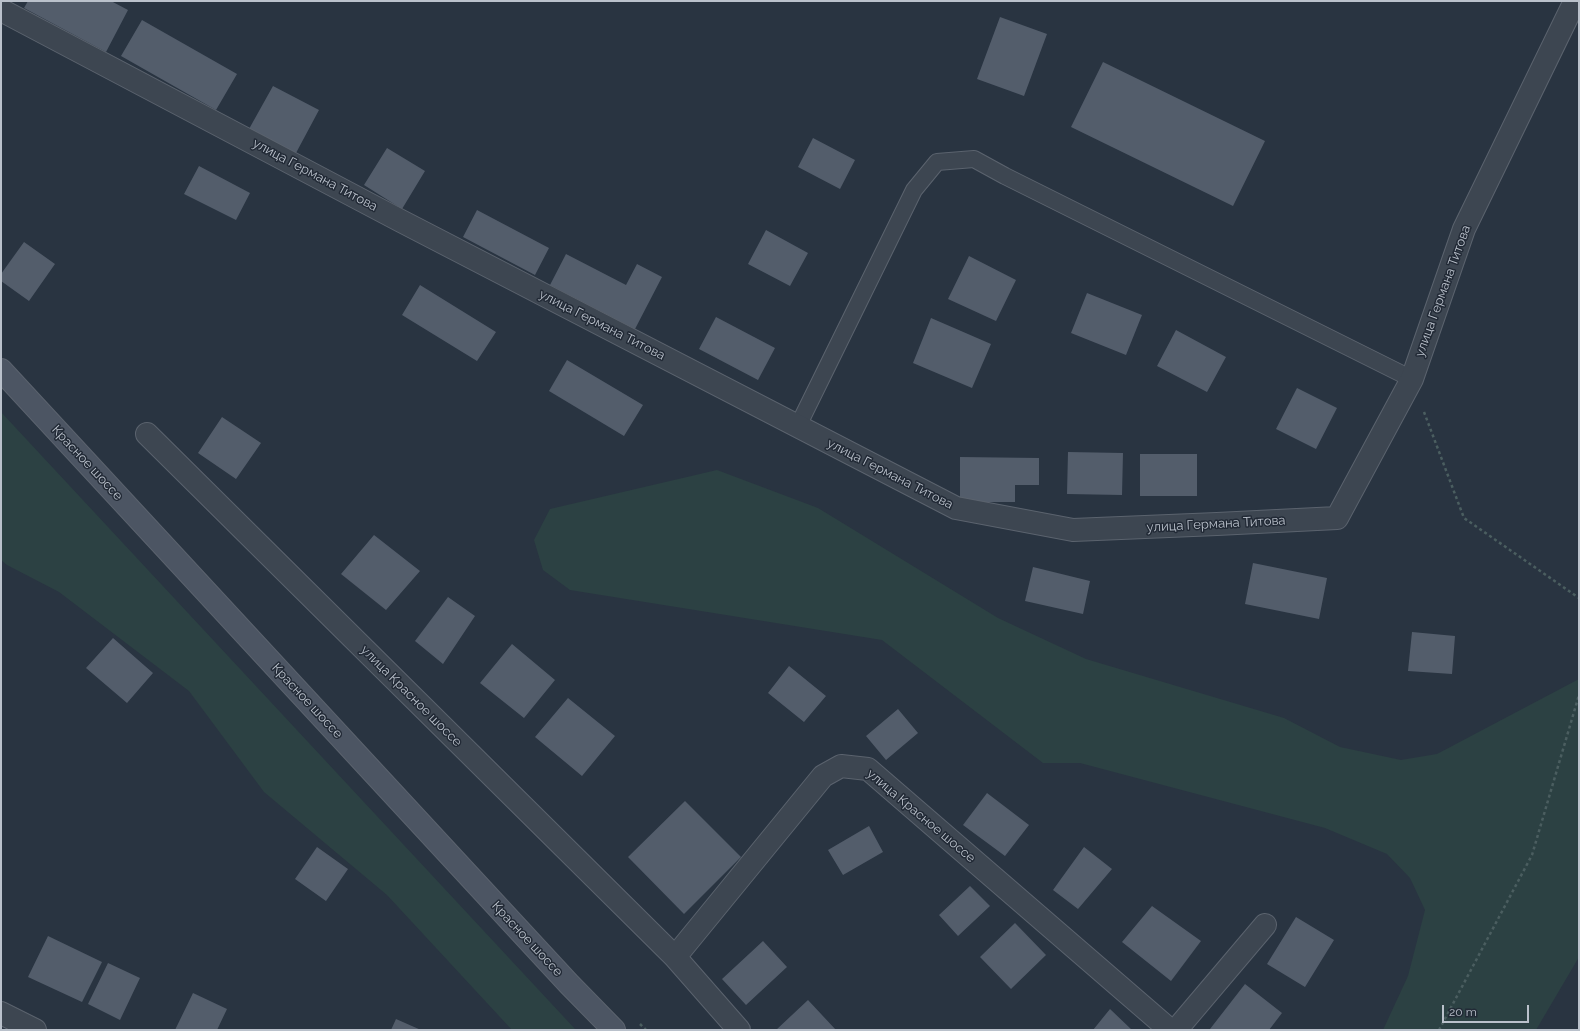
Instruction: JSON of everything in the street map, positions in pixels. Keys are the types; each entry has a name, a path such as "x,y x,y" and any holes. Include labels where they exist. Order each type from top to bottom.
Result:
{"main road":[{"name":"Красное шоссе","path":"1,370 568,984 614,1030"}],"street":[{"name":"улица Германа Титова","path":"1,10 387,213 956,508 1073,530 1337,518 1412,380 1464,229 1574,1"},
{"name":"улица Красное шоссе","path":"147,434 675,957 739,1030"},
{"name":"улица Красное шоссе","path":"675,957 822,776 841,766 868,769 1170,1030"},
{"path":"1176,1030 1265,925"},
{"path":"1,1013 35,1030"}],"lane":[{"path":"798,426 914,190 937,162 974,159 1005,176 1412,380"}],"path":[{"path":"1412,380 1464,518 1579,598"},
{"path":"1439,1030 1532,855 1579,695"}],"green space":[{"path":"1,412 576,1030 512,1030 387,895 264,792 189,691 59,592 7,565 1,560"},
{"path":"717,470 818,508 998,618 1086,659 1284,718 1340,747 1401,760 1437,754 1579,679 1579,957 1536,1030 1383,1030 1408,976 1425,910 1410,878 1387,854 1325,828 1080,763 1043,763 882,640 570,590 543,570 534,540 550,509"}],"building":[{"path":"28,1 111,1 128,10 106,52 24,8"},
{"path":"1000,17 1047,34 1024,96 977,79"},
{"path":"142,20 237,74 216,110 121,56"},
{"path":"1103,62 1265,141 1233,206 1071,127"},
{"path":"273,86 319,110 296,153 249,129"},
{"path":"813,138 855,160 840,189 798,167"},
{"path":"387,148 425,171 402,209 364,185"},
{"path":"199,166 250,193 236,220 184,194"},
{"path":"477,210 549,248 535,275 463,237"},
{"path":"766,230 808,253 790,286 748,264"},
{"path":"24,242 55,264 29,301 1,281 1,274"},
{"path":"566,254 626,285 637,264 662,277 635,329 550,285"},
{"path":"969,256 1016,280 996,321 948,299"},
{"path":"420,285 496,332 477,361 402,315"},
{"path":"1087,293 1142,315 1126,355 1071,333"},
{"path":"716,317 775,348 758,380 699,349"},
{"path":"931,318 991,344 972,388 913,363"},
{"path":"1176,330 1226,357 1207,392 1157,366"},
{"path":"567,360 643,405 624,436 549,391"},
{"path":"1297,388 1337,408 1316,449 1276,429"},
{"path":"222,417 261,443 236,479 198,453"},
{"path":"1068,452 1123,453 1122,495 1067,494"},
{"path":"1140,454 1197,454 1197,496 1140,496"},
{"path":"960,457 1039,458 1039,485 1015,485 1015,502 960,502"},
{"path":"374,535 420,571 386,610 341,574"},
{"path":"1253,563 1327,578 1319,619 1245,604"},
{"path":"1033,567 1090,581 1083,614 1025,601"},
{"path":"448,597 475,616 443,664 415,641"},
{"path":"1412,632 1455,636 1452,674 1408,671"},
{"path":"113,638 153,673 127,703 86,668"},
{"path":"512,644 555,680 524,718 480,683"},
{"path":"789,666 826,696 804,722 768,693"},
{"path":"568,698 615,736 582,776 535,737"},
{"path":"898,709 918,733 886,760 866,736"},
{"path":"987,793 1029,825 1005,856 963,825"},
{"path":"685,801 741,857 684,914 628,857"},
{"path":"869,826 883,852 843,875 828,850"},
{"path":"317,847 348,869 326,901 295,879"},
{"path":"1084,847 1112,869 1078,909 1053,890"},
{"path":"970,886 990,906 958,936 939,915"},
{"path":"1152,906 1201,941 1171,981 1122,942"},
{"path":"1296,917 1334,940 1305,987 1267,964"},
{"path":"1015,923 1046,955 1011,989 980,957"},
{"path":"48,936 102,962 82,1002 28,977"},
{"path":"763,941 787,967 746,1005 722,979"},
{"path":"108,963 140,978 120,1020 88,1004"},
{"path":"1245,984 1282,1013 1269,1030 1211,1030 1210,1029"},
{"path":"193,993 227,1009 217,1030 175,1030"},
{"path":"808,1000 836,1030 776,1030"},
{"path":"1110,1009 1132,1030 1093,1030"},
{"path":"396,1019 421,1030 391,1030"}]}
